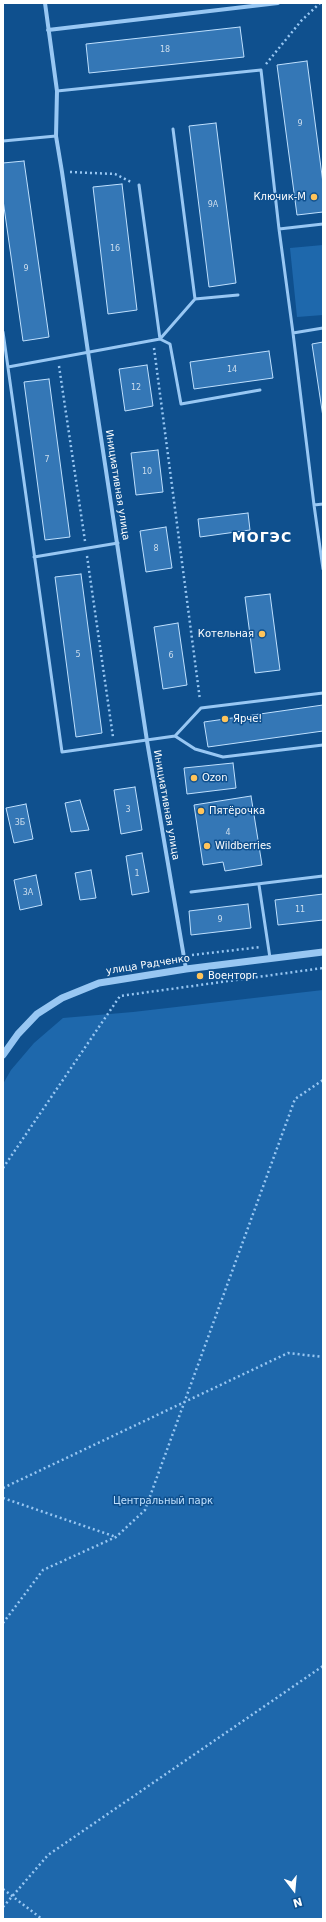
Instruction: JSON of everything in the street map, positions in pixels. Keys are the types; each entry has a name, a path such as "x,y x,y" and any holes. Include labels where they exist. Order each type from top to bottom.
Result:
{"street":[{"name":"Инициативная улица","path":"45,3 57,91 56,136 147,741 186,969"},
{"path":"48,30 278,3"},
{"name":"улица Радченко","path":"3,1055 18,1034 37,1014 62,998 82,988 99,982 186,969 323,952"}],"lane":[{"path":"57,91 261,70 323,569"},
{"path":"173,129 195,300"},
{"path":"3,141 56,136"},
{"path":"139,185 160,339"},
{"path":"280,228 323,224"},
{"path":"160,339 195,300 238,295"},
{"path":"293,333 323,328"},
{"path":"3,332 62,752 175,736 201,708 323,693"},
{"path":"8,367 160,339 170,344 181,404 260,390"},
{"path":"314,505 323,504"},
{"path":"34,557 118,543"},
{"path":"175,736 195,749 223,757 323,746"},
{"path":"191,892 323,876"},
{"path":"258,884 270,958"}],"path":[{"path":"261,70 301,20 320,3"},
{"path":"62,172 115,174 139,185"},
{"path":"153,340 201,708"},
{"path":"184,956 268,946"},
{"path":"3,1168 120,996 323,968"},
{"path":"3,1623 43,1570 116,1537 145,1510 294,1099 323,1080"},
{"path":"3,1488 288,1354 323,1357"},
{"path":"3,1498 116,1537"},
{"path":"3,1907 48,1855 323,1666"},
{"path":"3,1889 42,1919"}],"green space":[{"path":"323,245 323,315 297,317 290,248"},
{"name":"Центральный парк","path":"323,990 323,1919 3,1919 3,1084 11,1070 34,1043 63,1018 133,1012"}],"building":[{"path":"240,27 244,57 89,73 86,44"},
{"path":"307,61 323,183 323,212 297,215 277,65"},
{"path":"216,123 236,283 209,287 189,126"},
{"path":"24,161 49,337 23,341 3,200 3,163"},
{"path":"122,184 137,310 108,314 93,187"},
{"path":"323,342 323,417 312,344"},
{"path":"269,351 273,378 194,389 190,362"},
{"path":"147,365 153,406 125,411 119,369"},
{"path":"49,379 70,537 45,540 24,382"},
{"path":"158,450 163,492 136,495 131,453"},
{"path":"248,513 250,530 200,537 198,519"},
{"path":"166,527 172,568 146,572 140,531"},
{"path":"81,574 102,733 76,737 55,577"},
{"name":"Котельная","path":"270,594 280,670 255,673 245,597"},
{"path":"178,623 187,685 163,689 154,627"},
{"path":"323,705 323,731 208,747 204,722"},
{"path":"233,763 236,788 187,794 184,768"},
{"path":"135,787 142,830 121,834 114,790"},
{"path":"251,796 262,865 225,871 223,862 203,865 194,805"},
{"path":"80,800 89,830 71,832 65,803"},
{"path":"26,804 33,839 14,843 6,808"},
{"path":"142,853 149,892 132,895 126,856"},
{"path":"91,870 96,898 80,900 75,873"},
{"path":"36,875 42,905 20,910 14,880"},
{"path":"323,894 323,920 278,925 275,900"},
{"path":"248,904 251,928 191,935 189,911"}],"place":[{"name":"Ключик-М","path":"314,197"},
{"name":"Котельная","path":"262,634"},
{"name":"Ярче!","path":"225,719"},
{"name":"Ozon","path":"194,778"},
{"name":"Пятёрочка","path":"201,811"},
{"name":"Wildberries","path":"207,846"},
{"name":"Военторг","path":"200,976"}],"district":[{"name":"МОГЭС","path":"262,538"}]}
